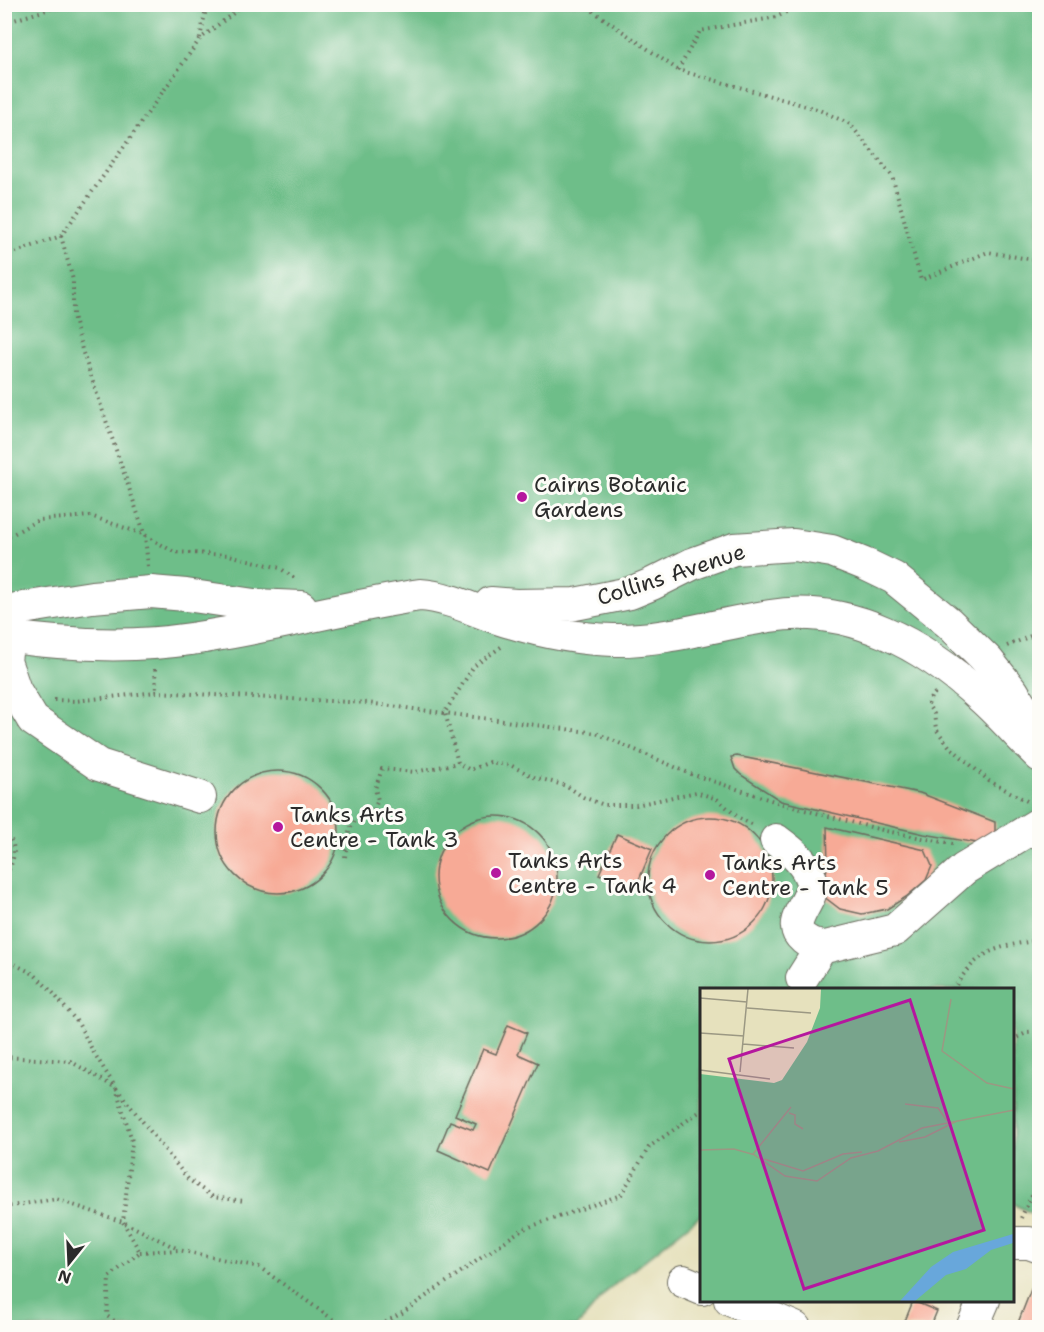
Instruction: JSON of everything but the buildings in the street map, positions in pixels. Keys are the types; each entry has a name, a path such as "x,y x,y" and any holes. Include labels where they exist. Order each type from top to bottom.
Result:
{"street":[{"name":"Collins Avenue","path":"6,628 61,642 154,642 190,639 255,628 420,595 516,605 575,604 630,593 692,564 734,549 794,544 832,551 894,578 974,646 1013,692 1040,736"},
{"name":"Collins Avenue","path":"6,628 92,597 151,592 254,605 347,608"},
{"name":"Collins Avenue","path":"443,598 511,622 573,636 612,640 653,639 771,616 814,613 850,620 873,627 910,644 946,681 982,698 1040,756"},
{"path":"6,628 5,661 15,690 33,720 99,765 200,797"},
{"path":"946,681 971,661 974,646"},
{"path":"776,840 799,858 812,880 810,896 796,926 803,939 821,948 895,930 964,869 1040,823"},
{"path":"802,978 821,948"},
{"path":"1015,1234 1040,1247"},
{"path":"735,1302 795,1328"},
{"path":"972,1328 983,1302"}],"path":[{"path":"4,23 66,4"},
{"path":"200,39 207,4"},
{"path":"4,256 61,236 200,39 245,4"},
{"path":"582,4 678,70 817,109 850,124 892,177 921,280 988,252 1040,261"},
{"path":"678,70 700,31 777,17 801,4"},
{"path":"61,236 72,280 73,316 83,353 145,535 149,573"},
{"path":"4,539 38,520 91,516 145,535 174,552 229,555 280,568 306,586"},
{"path":"458,763 445,712 474,666 500,648"},
{"path":"155,669 156,692"},
{"path":"946,681 931,697 928,705 934,714 936,729 949,746 989,781"},
{"path":"47,699 76,701 156,692 368,703 596,733 691,774 805,811 885,831 979,848 990,853"},
{"path":"345,857 350,826 360,815 373,811 378,800 375,789 382,769 415,772 458,763 470,770 490,762 512,766 534,777 567,786 583,797 604,805 636,805 696,792 717,799 739,818 759,827 776,840 805,811"},
{"path":"4,830 12,839 14,861 4,879"},
{"path":"954,988 967,969 990,951 1000,946 1040,940"},
{"path":"4,959 34,974 78,1023 116,1088 189,1179 213,1197 245,1201"},
{"path":"1014,1039 1028,1032 1040,1031"},
{"path":"4,1057 70,1061 116,1088 132,1141 123,1222 140,1252"},
{"path":"375,1328 402,1313 521,1230 621,1195 649,1147 700,1111"},
{"path":"1015,1234 1040,1178"},
{"path":"4,1207 56,1199 123,1222 179,1250 259,1267 345,1328"},
{"path":"125,1328 107,1316 109,1277 140,1252 179,1250"}],"green space":[{"name":"Cairns Botanic Gardens","path":"5,5 1039,5 1039,1217 1014,1204 1014,988 700,988 700,1216 608,1290 577,1327 5,1328"}],"place":[{"name":"Cairns Botanic Gardens","path":"522,497"},
{"name":"Tanks Arts Centre - Tank 3","path":"278,827"},
{"name":"Tanks Arts Centre - Tank 4","path":"496,873"},
{"name":"Tanks Arts Centre - Tank 5","path":"710,875"}]}
